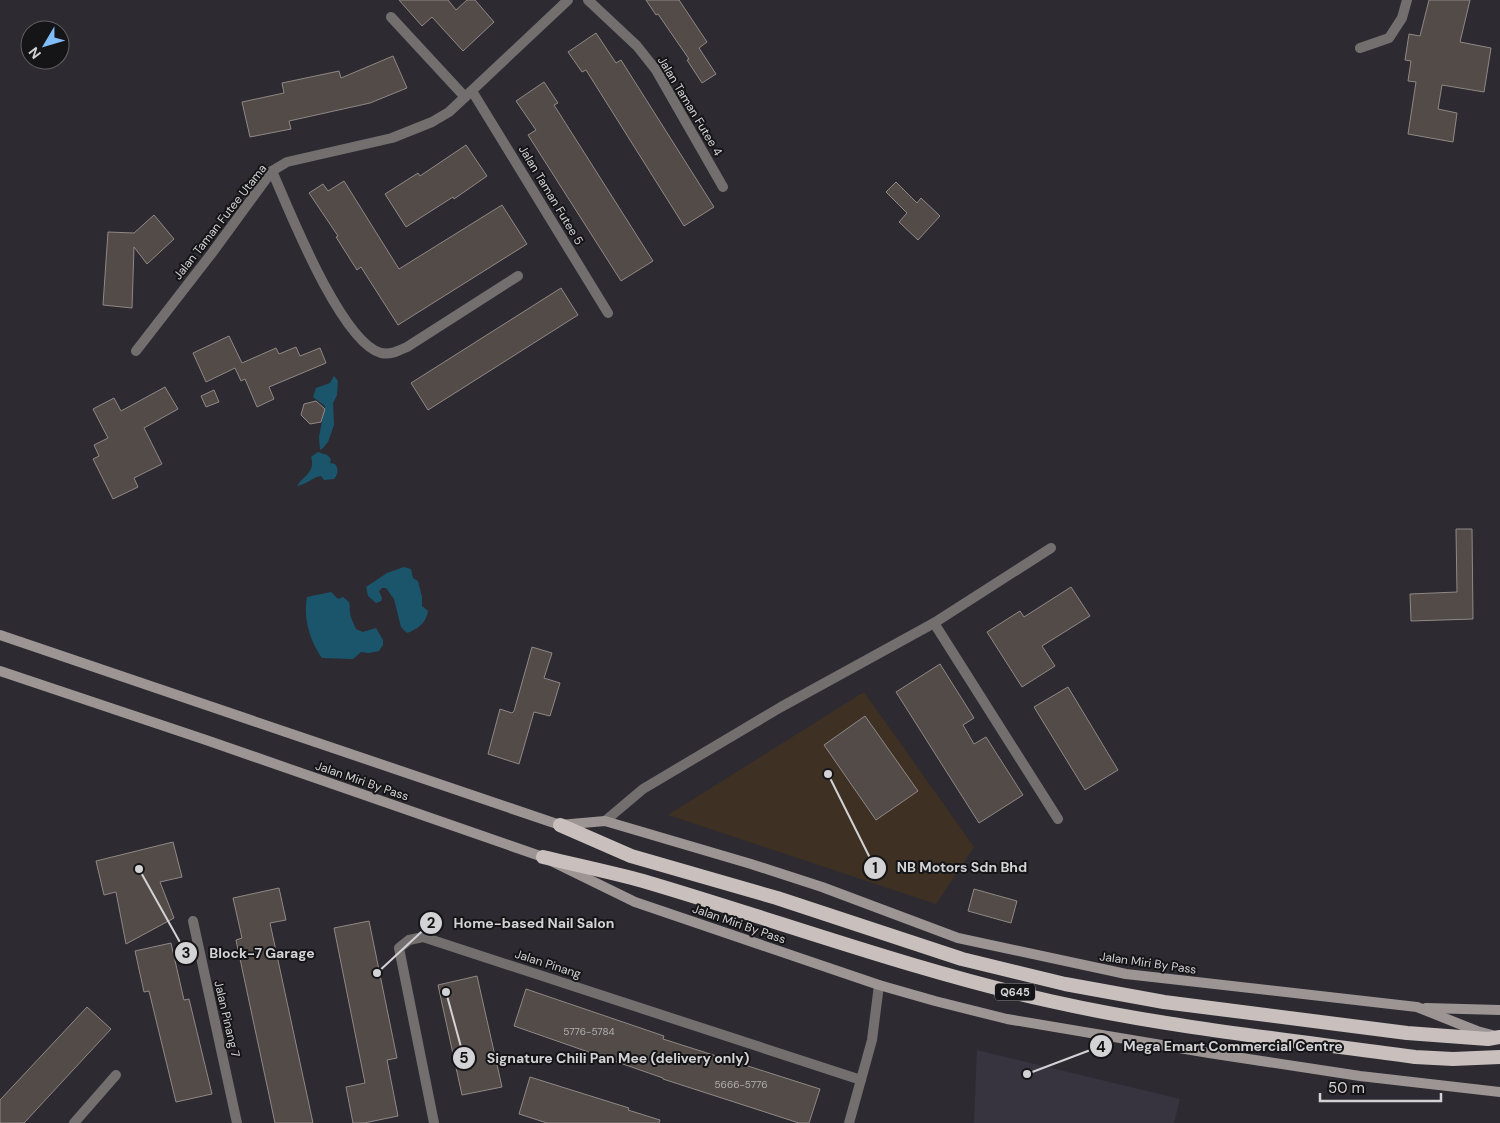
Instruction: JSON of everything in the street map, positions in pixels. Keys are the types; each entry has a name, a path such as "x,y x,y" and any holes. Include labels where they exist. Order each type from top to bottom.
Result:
{"highway":[{"name":"Q645","path":"560,825 631,856 777,898 962,959 1065,984 1164,1002 1407,1034 1488,1039 1500,1037"},
{"name":"Q645","path":"543,857 641,880 772,920 896,961 1050,1001 1168,1024 1415,1057 1453,1059 1500,1057"}],"main road":[{"name":"Jalan Miri By Pass","path":"0,635 560,825 605,821 822,887 958,938 1126,974 1417,1007 1477,1031 1500,1037"},
{"name":"Jalan Miri By Pass","path":"0,671 543,857 635,902 880,985 935,1001 1007,1019 1294,1066 1500,1092"},
{"path":"1417,1007 1500,1010"}],"street":[{"name":"Jalan Taman Futee Utama","path":"136,351 212,253 272,171 287,162 392,138 432,122 449,112 568,0"},
{"name":"Jalan Taman Futee 4","path":"588,0 637,46 656,70 723,187"},
{"path":"1360,48 1389,38 1402,18 1407,0"},
{"name":"Jalan Taman Futee 5","path":"391,17 468,94 608,313"},
{"path":"272,171 306,251 348,326 368,346 380,353 391,354 406,346 518,276"},
{"path":"605,821 643,789 781,707 934,623 1052,548"},
{"path":"934,623 1058,819"},
{"name":"Jalan Pinang 7","path":"192,921 237,1123"},
{"name":"Jalan Pinang","path":"434,1123 399,948 409,940 423,937 862,1080"},
{"path":"849,1123 872,1040 880,985"},
{"path":"74,1123 116,1075"}],"shaded area":[{"path":"864,692 974,847 936,904 668,815"},
{"path":"977,1050 1180,1099 1174,1123 974,1123"}],"water":[{"path":"334,376 338,381 337,395 333,403 334,425 328,442 320,450 319,437 325,406 313,397 316,388 330,383"},
{"path":"318,452 327,455 331,459 330,463 335,464 337,473 334,479 324,480 321,476 318,476 297,486 312,466 311,457"},
{"path":"404,567 411,569 413,578 418,581 422,606 428,611 421,625 407,633 401,627 394,599 386,588 382,588 379,591 382,598 381,601 376,603 368,596 366,587 387,573"},
{"path":"331,592 338,599 343,597 349,602 351,616 356,629 363,632 376,628 383,640 383,645 379,651 361,652 353,659 322,658 308,629 307,597"}],"building":[{"path":"399,0 448,0 456,10 467,0 475,0 494,22 463,51 432,17 422,26"},
{"path":"646,0 679,0 707,42 699,48 716,74 702,83 687,60 689,59"},
{"path":"1429,0 1470,0 1460,42 1491,48 1484,92 1442,85 1438,109 1457,113 1453,142 1408,134 1416,82 1408,81 1411,61 1405,60 1409,34 1420,36"},
{"path":"596,33 616,63 621,60 714,207 684,226 586,70 582,72 568,52"},
{"path":"393,56 407,88 370,103 289,121 291,129 250,137 242,102 284,93 282,83 339,71 341,78"},
{"path":"544,82 558,103 554,105 653,261 621,281 528,135 536,130 516,101"},
{"path":"466,145 487,176 454,199 453,197 406,227 385,194 418,173 420,176"},
{"path":"344,181 399,269 502,205 527,244 398,325 361,267 357,270 336,237 338,236 309,193 323,184 328,191"},
{"path":"896,182 917,203 921,198 940,216 918,240 899,222 907,213 886,192"},
{"path":"154,215 174,239 147,264 134,247 132,308 103,305 108,232 134,233"},
{"path":"561,288 578,315 428,410 411,383"},
{"path":"229,336 242,363 276,348 279,354 296,347 300,356 320,348 326,363 269,387 274,399 257,407 245,379 241,381 235,368 206,382 193,353"},
{"path":"165,387 178,409 144,428 162,464 134,478 138,487 113,499 93,459 99,456 94,445 108,438 93,409 114,398 121,411"},
{"path":"214,390 219,402 206,407 201,396"},
{"path":"316,401 325,409 321,422 310,424 301,415 304,404"},
{"path":"1456,529 1472,529 1473,619 1411,621 1410,594 1457,592"},
{"path":"1071,587 1090,616 1042,646 1055,666 1022,687 987,632 1020,611 1024,617"},
{"path":"532,647 552,653 544,678 560,683 550,716 534,712 519,764 488,754 500,709 512,713 514,711"},
{"path":"940,664 974,718 963,725 974,744 986,737 1023,795 979,823 896,692"},
{"path":"1068,687 1118,770 1085,790 1034,707"},
{"path":"865,716 918,791 876,820 824,745"},
{"path":"173,842 182,877 160,882 174,918 126,944 116,892 104,895 96,861"},
{"path":"279,888 286,920 270,923 313,1123 275,1123 236,940 242,938 233,898"},
{"path":"974,889 1017,901 1011,923 968,911"},
{"path":"369,921 397,1058 387,1060 398,1116 364,1123 353,1123 346,1087 365,1083 334,928"},
{"path":"171,943 184,1000 189,999 212,1094 176,1102 149,991 144,992 135,951"},
{"path":"477,976 502,1087 462,1095 438,985"},
{"path":"526,989 664,1036 663,1039 820,1089 809,1123 799,1123 663,1079 514,1026"},
{"path":"87,1007 111,1029 24,1123 0,1123 0,1100"},
{"path":"530,1077 629,1108 628,1110 660,1120 659,1123 547,1123 519,1114"}],"place":[{"name":"NB Motors Sdn Bhd","path":"828,774"},
{"name":"Block-7 Garage","path":"139,869"},
{"name":"Home-based Nail Salon","path":"377,973"},
{"name":"Signature Chili Pan Mee (delivery only)","path":"446,992"},
{"name":"Mega Emart Commercial Centre","path":"1027,1074"}]}
